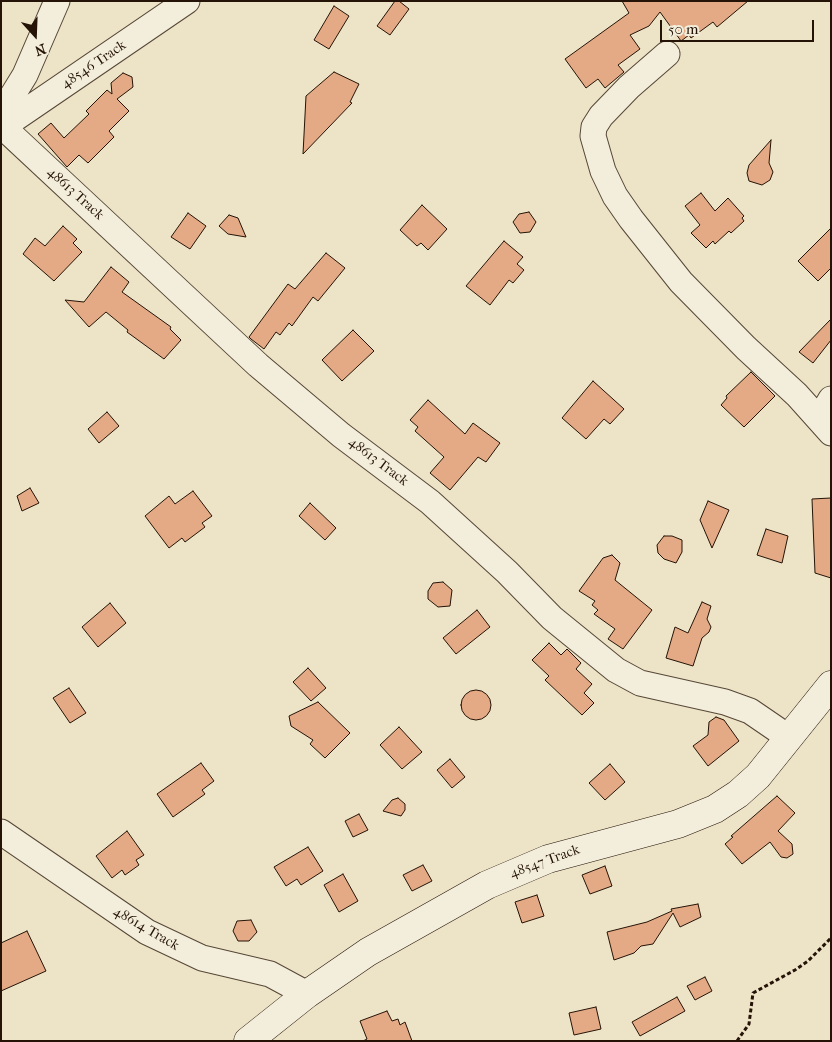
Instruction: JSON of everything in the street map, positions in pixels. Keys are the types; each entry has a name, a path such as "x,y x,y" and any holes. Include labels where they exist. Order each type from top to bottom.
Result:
{"street":[{"path":"6,115 57,1"},
{"name":"48546 Track","path":"6,115 187,1"},
{"path":"667,54 629,87 601,116 594,127 593,136 603,171 615,196 631,219 682,282 746,348 827,417"},
{"name":"48613 Track","path":"6,115 258,365 341,435 430,502 507,572 552,618 616,670 640,684 725,702 750,711 788,737"},
{"name":"48547 Track","path":"248,1041 306,994 368,952 487,885 548,859 678,824 715,809 738,794 758,776 831,685"},
{"name":"48614 Track","path":"1,832 147,932 202,958 270,974 306,994"}],"path":[{"path":"737,1041 750,1024 753,993 802,965 831,938"}],"building":[{"path":"395,1 399,1 409,9 390,35 377,26"},
{"path":"622,1 748,1 717,27 713,22 691,38 689,35 681,41 660,12 649,26 630,35 640,49 618,65 624,72 605,88 598,79 586,88 565,59 629,13"},
{"path":"334,6 349,16 329,49 314,40"},
{"path":"334,72 359,84 350,102 352,103 303,154 306,96"},
{"path":"123,73 132,77 133,87 117,99 129,111 109,131 114,137 88,163 79,155 67,167 38,134 51,123 64,138 89,114 86,111 107,90 112,94 111,83"},
{"path":"771,140 769,163 773,172 770,180 762,185 749,181 747,173 749,165"},
{"path":"701,193 715,211 728,198 744,216 742,218 744,221 731,233 729,231 715,244 713,241 706,248 691,233 700,225 685,206"},
{"path":"422,205 447,229 428,250 421,243 417,246 400,230"},
{"path":"529,212 536,222 530,232 520,233 513,222 519,214"},
{"path":"188,213 206,226 190,249 171,237"},
{"path":"229,215 238,218 246,237 228,234 219,226"},
{"path":"63,226 77,239 73,243 82,252 54,281 23,254 35,238 45,246"},
{"path":"831,228 831,268 818,281 798,261"},
{"path":"504,241 523,257 517,264 524,270 513,283 509,280 490,305 466,286"},
{"path":"326,253 345,268 318,301 313,297 292,326 289,323 280,335 276,332 264,349 249,337 288,284 295,289"},
{"path":"111,267 129,282 122,292 171,327 170,329 181,340 164,359 127,332 128,330 106,312 89,327 65,300 84,302"},
{"path":"831,319 831,340 813,363 799,352"},
{"path":"353,330 374,351 342,381 322,360"},
{"path":"751,372 775,396 744,427 721,405 727,398 726,396"},
{"path":"593,381 624,409 610,424 604,419 586,439 562,418"},
{"path":"428,400 465,434 473,423 500,443 486,462 478,457 450,490 430,473 444,457 415,431 418,427 410,420"},
{"path":"107,412 119,426 99,443 88,429"},
{"path":"30,488 39,503 22,511 17,496"},
{"path":"193,491 212,516 202,523 205,527 185,542 182,538 169,548 145,516 169,496 175,504"},
{"path":"831,498 831,578 815,573 812,499"},
{"path":"708,501 729,510 712,548 700,520"},
{"path":"310,503 336,528 325,540 299,516"},
{"path":"766,529 788,536 782,563 757,555"},
{"path":"664,536 672,536 682,540 682,552 676,563 664,559 658,553 657,545"},
{"path":"612,555 620,563 615,580 652,610 623,649 608,639 615,629 594,614 598,610 592,605 595,601 579,591 603,558"},
{"path":"443,582 452,590 450,606 438,607 428,599 428,591 433,583"},
{"path":"702,602 711,606 707,619 711,627 709,632 702,638 693,666 666,658 675,627 688,633"},
{"path":"110,603 126,623 98,647 82,627"},
{"path":"477,610 490,627 456,654 443,638"},
{"path":"549,643 561,655 567,649 581,663 576,669 592,684 584,693 594,703 582,715 545,680 549,676 532,660"},
{"path":"308,668 326,688 311,701 293,682"},
{"path":"69,688 86,713 70,723 53,698"},
{"path":"476,690 482,691 490,699 490,711 482,719 476,720 470,719 462,711 461,705 462,699 470,691"},
{"path":"318,702 350,733 325,758 310,744 313,740 291,726 289,716"},
{"path":"716,717 724,720 739,741 708,766 693,746 708,735 709,722"},
{"path":"399,727 422,752 402,769 380,745"},
{"path":"450,759 465,777 452,788 437,770"},
{"path":"201,763 214,781 202,790 205,794 173,817 157,794"},
{"path":"610,764 625,782 605,800 589,783"},
{"path":"777,796 795,813 778,831 792,844 793,854 787,858 781,857 770,842 742,864 725,844 733,837 731,836"},
{"path":"398,798 405,804 405,810 401,816 383,811 392,800"},
{"path":"359,814 368,830 353,837 345,821"},
{"path":"127,831 144,855 136,860 139,865 125,875 122,870 112,878 96,856"},
{"path":"308,847 323,871 301,885 297,879 286,886 274,867"},
{"path":"423,865 432,881 412,891 403,875"},
{"path":"605,866 612,886 590,894 582,875"},
{"path":"343,874 358,901 339,912 324,885"},
{"path":"537,895 544,916 522,923 515,902"},
{"path":"698,904 701,917 680,927 673,913 653,944 641,946 634,953 614,960 607,932 647,922 672,911 671,909"},
{"path":"251,920 257,932 249,941 238,941 233,931 237,921"},
{"path":"27,931 46,971 1,991 1,943"},
{"path":"705,977 712,991 695,1000 687,986"},
{"path":"677,997 685,1011 640,1036 632,1022"},
{"path":"596,1007 601,1029 574,1035 569,1013"},
{"path":"387,1011 392,1021 398,1019 400,1025 405,1022 412,1041 363,1041 367,1039 360,1021"}]}
